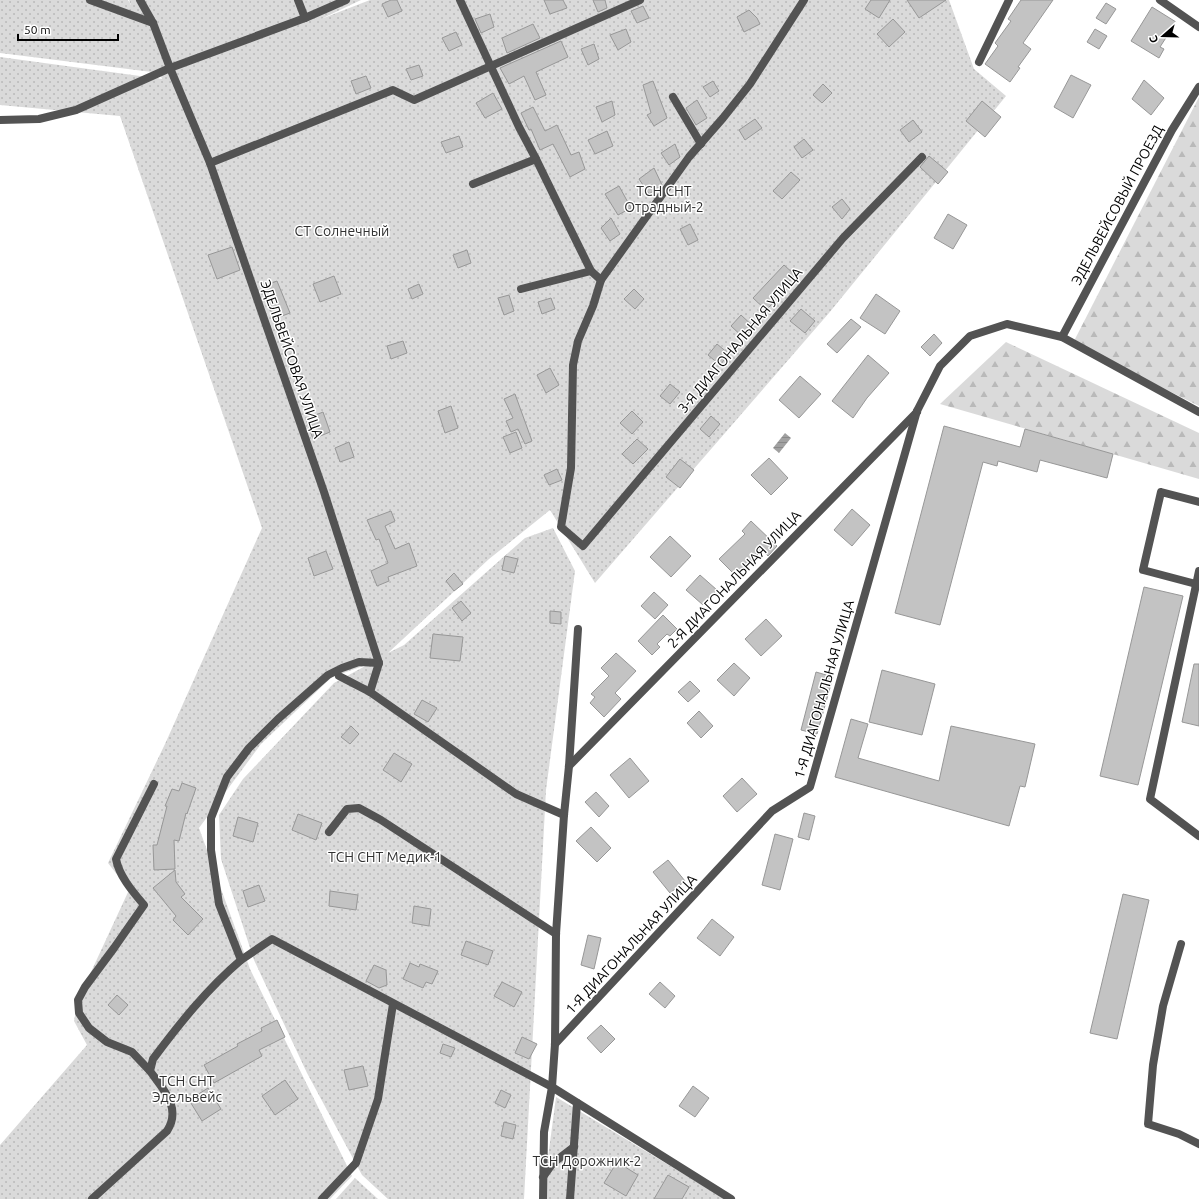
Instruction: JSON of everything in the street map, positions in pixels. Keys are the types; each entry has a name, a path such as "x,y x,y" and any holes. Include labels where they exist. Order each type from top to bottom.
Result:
{"street":[{"path":"90,0 153,23"},
{"name":"ЭДЕЛЬВЕЙСОВАЯ УЛИЦА","path":"140,0 153,23 170,68 210,163 321,485 379,663"},
{"path":"298,0 299,6 305,18"},
{"path":"0,120 39,119 76,110 170,68 305,18 346,0"},
{"path":"460,0 519,127 591,271 601,280 689,157 724,118 750,84 804,0"},
{"path":"210,163 393,90 414,100 640,0"},
{"path":"979,62 1008,0"},
{"path":"1160,0 1199,26"},
{"name":"ЭДЕЛЬВЕЙСОВЫЙ ПРОЕЗД","path":"1062,337 1172,130 1199,87"},
{"path":"673,97 701,144"},
{"name":"3-Я ДИАГОНАЛЬНАЯ УЛИЦА","path":"601,280 593,306 578,341 573,366 571,468 561,527 583,546 843,238 922,157"},
{"path":"473,184 536,159"},
{"path":"521,289 591,271"},
{"path":"917,411 940,366 970,336 1007,324 1062,337 1199,412"},
{"name":"2-Я ДИАГОНАЛЬНАЯ УЛИЦА","path":"569,766 917,411"},
{"name":"1-Я ДИАГОНАЛЬНАЯ УЛИЦА","path":"555,1044 772,811 810,787 917,411"},
{"path":"1196,584 1143,570 1161,492 1199,502"},
{"path":"1199,571 1150,799 1199,836"},
{"path":"542,1199 544,1132 552,1087 555,1044 556,934 578,629"},
{"path":"241,960 219,904 211,850 211,818 227,777 249,748 278,719 328,675 359,662 379,663 370,692"},
{"path":"339,676 370,692 516,794 564,815"},
{"path":"92,1199 167,1131 173,1118 171,1103 150,1071 132,1052 107,1042 89,1028 80,1013 78,1000 85,987 144,905 133,892 117,867 116,859 154,784"},
{"path":"329,832 347,809 359,808 381,820 556,934"},
{"path":"150,1071 153,1059 203,996 222,976 241,960 272,939 552,1087 731,1199"},
{"path":"1181,944 1163,1006 1153,1065 1148,1124 1180,1134 1199,1144"},
{"path":"322,1199 356,1163 378,1099 393,1004"},
{"path":"570,1199 577,1103"},
{"path":"543,1178 552,1163 574,1147"}],"green space":[{"path":"0,0 128,0 131,5 129,0 361,0 321,19 370,0 949,0 974,69 1006,96 829,313 595,583 550,510 489,559 388,653 404,645 525,538 553,528 575,571 546,790 524,1199 388,1199 362,1175 307,1073 254,960 221,859 219,815 243,779 334,683 369,664 332,677 261,744 199,828 250,969 352,1176 330,1199 0,1199 0,1145 87,1045 74,1021 78,1000 129,890 108,863 165,744 262,528 120,116 0,105 0,57 162,79 160,73 0,53"},
{"path":"1199,97 1199,406 1073,343"},
{"path":"1006,342 1199,433 1199,479 940,404"},
{"name":"ТСН Дорожник-2","path":"556,1097 725,1199 546,1199 547,1165"},
{"path":"355,1178 378,1199 336,1199"}],"shaded area":[{"path":"785,433 791,438 779,453 773,448"}],"building":[{"path":"391,0 397,0 402,11 388,17 382,4"},
{"path":"544,0 563,0 567,8 550,14"},
{"path":"593,0 605,0 607,8 598,12"},
{"path":"871,0 890,0 879,18 865,9"},
{"path":"907,0 946,0 919,18"},
{"path":"1021,0 1053,0 1023,43 1031,49 1018,67 1020,68 1010,82 985,64 998,46 995,43 1011,21 1008,19"},
{"path":"1106,3 1116,9 1106,24 1096,18"},
{"path":"643,6 649,18 637,23 631,11"},
{"path":"1152,7 1176,22 1160,47 1164,49 1159,58 1131,41"},
{"path":"749,10 757,18 760,24 744,32 737,17"},
{"path":"490,14 494,27 481,33 475,19"},
{"path":"893,19 905,32 889,47 877,34"},
{"path":"533,24 540,38 507,53 502,38"},
{"path":"626,29 631,42 618,50 610,35"},
{"path":"1095,29 1107,36 1099,49 1087,42"},
{"path":"456,32 462,45 449,51 442,38"},
{"path":"561,41 568,57 536,72 546,95 535,100 524,76 509,84 500,68"},
{"path":"594,44 599,59 588,65 581,49"},
{"path":"419,65 423,76 411,80 406,69"},
{"path":"1071,75 1091,85 1073,118 1054,107"},
{"path":"366,76 371,88 356,94 351,81"},
{"path":"1144,80 1164,98 1151,115 1132,99"},
{"path":"653,81 667,118 654,126 647,115 651,113 643,85"},
{"path":"713,81 719,91 710,97 703,87"},
{"path":"823,84 832,93 822,103 813,95"},
{"path":"493,93 502,109 485,118 476,103"},
{"path":"697,100 707,118 696,125 686,108"},
{"path":"612,101 615,115 602,122 596,107"},
{"path":"982,101 1001,117 985,137 966,121"},
{"path":"533,107 545,131 557,125 571,155 579,152 585,169 570,177 553,144 540,150 531,129 529,130 521,113"},
{"path":"755,119 762,128 745,140 739,130"},
{"path":"913,120 922,132 909,142 900,130"},
{"path":"607,131 613,146 595,154 588,140"},
{"path":"459,136 463,147 446,153 441,142"},
{"path":"804,139 813,150 802,158 794,147"},
{"path":"675,144 680,157 669,165 661,153"},
{"path":"929,156 948,172 938,184 920,167"},
{"path":"654,168 662,185 649,194 639,179"},
{"path":"791,172 800,180 782,199 773,191"},
{"path":"619,186 631,208 618,215 605,194"},
{"path":"842,199 850,209 842,219 832,207"},
{"path":"948,214 967,225 953,249 934,238"},
{"path":"611,218 620,234 610,241 601,228"},
{"path":"690,224 698,240 688,245 680,229"},
{"path":"232,247 240,270 217,279 208,255"},
{"path":"467,250 471,263 458,268 453,255"},
{"path":"784,265 795,275 772,300 774,302 766,310 753,298"},
{"path":"334,276 341,294 320,302 313,284"},
{"path":"277,281 290,313 274,319 262,287"},
{"path":"419,284 423,294 412,299 408,289"},
{"path":"634,289 644,299 635,309 624,299"},
{"path":"876,294 900,311 885,334 860,318"},
{"path":"509,295 514,311 504,315 498,298"},
{"path":"551,298 555,309 542,314 538,302"},
{"path":"801,309 815,321 805,333 790,321"},
{"path":"741,315 755,328 745,339 731,326"},
{"path":"851,319 861,327 837,353 827,344"},
{"path":"934,334 942,343 930,356 921,347"},
{"path":"403,341 407,353 391,359 387,346"},
{"path":"717,344 729,354 720,365 708,355"},
{"path":"868,355 889,373 867,398 853,418 832,401"},
{"path":"550,368 559,385 546,393 537,375"},
{"path":"800,376 821,394 799,418 779,400"},
{"path":"670,384 680,392 670,404 660,396"},
{"path":"515,394 532,441 525,444 518,429 511,432 506,421 513,418 504,399"},
{"path":"451,406 458,428 445,433 438,411"},
{"path":"632,411 643,422 632,434 620,423"},
{"path":"323,412 330,432 313,439 306,419"},
{"path":"711,416 720,424 709,437 700,429"},
{"path":"944,426 1020,447 1025,429 1113,454 1107,478 1040,460 1037,472 998,461 997,466 983,462 940,625 895,613"},
{"path":"516,432 522,448 510,453 503,437"},
{"path":"637,439 648,449 633,464 622,454"},
{"path":"349,442 354,457 340,462 335,448"},
{"path":"769,458 788,478 771,495 751,475"},
{"path":"680,459 694,470 680,488 666,477"},
{"path":"557,469 562,480 549,485 544,475"},
{"path":"852,509 870,525 852,546 834,530"},
{"path":"391,511 395,521 385,526 395,549 409,543 417,566 388,577 389,581 377,586 371,571 388,563 379,539 376,540 367,520"},
{"path":"751,521 777,546 768,556 762,550 736,576 719,559 745,534 742,531"},
{"path":"670,536 691,556 671,577 650,557"},
{"path":"326,551 333,569 314,576 308,558"},
{"path":"505,556 518,559 514,573 502,570"},
{"path":"454,573 463,584 454,591 446,581"},
{"path":"700,575 717,590 703,605 686,590"},
{"path":"1144,587 1183,596 1138,785 1100,776"},
{"path":"654,592 668,605 655,619 641,606"},
{"path":"461,601 471,613 462,621 452,608"},
{"path":"550,611 561,612 561,624 550,623"},
{"path":"663,615 677,629 670,636 667,634 657,644 660,647 652,655 638,641"},
{"path":"766,619 782,636 761,656 745,639"},
{"path":"433,634 463,637 460,661 430,658"},
{"path":"616,653 636,671 615,693 621,699 604,717 590,703 595,697 591,694 609,676 601,668"},
{"path":"734,663 750,678 734,696 717,680"},
{"path":"1194,664 1199,664 1199,726 1182,722"},
{"path":"882,670 935,684 922,735 869,722"},
{"path":"816,672 833,677 817,734 801,730"},
{"path":"690,681 700,691 688,702 678,692"},
{"path":"422,700 437,708 428,722 414,714"},
{"path":"699,711 713,726 701,738 687,723"},
{"path":"851,719 868,724 858,758 939,781 951,726 1035,744 1025,787 1020,786 1009,826 835,777"},
{"path":"351,726 359,734 350,744 341,737"},
{"path":"394,753 412,764 401,782 383,770"},
{"path":"630,758 649,781 629,798 610,775"},
{"path":"742,778 757,794 737,812 723,796"},
{"path":"182,783 196,788 187,814 186,813 179,841 174,840 175,869 154,870 153,845 157,845 167,806 165,806 172,789 179,791"},
{"path":"596,792 609,806 599,817 585,802"},
{"path":"804,813 815,816 809,840 798,837"},
{"path":"298,814 322,823 316,840 292,830"},
{"path":"238,817 258,823 253,842 233,836"},
{"path":"591,827 611,848 597,862 576,841"},
{"path":"775,834 793,839 780,890 762,885"},
{"path":"668,860 685,881 670,893 653,872"},
{"path":"175,870 176,882 185,894 181,897 203,919 188,935 173,920 176,916 153,888"},
{"path":"259,885 265,901 248,907 243,891"},
{"path":"330,891 358,895 356,910 329,906"},
{"path":"1123,894 1149,900 1117,1039 1090,1033"},
{"path":"414,906 431,909 429,926 412,923"},
{"path":"712,919 734,937 720,956 697,938"},
{"path":"588,935 601,938 594,969 581,965"},
{"path":"466,941 493,951 488,965 461,955"},
{"path":"410,963 419,967 420,964 438,971 432,984 426,982 423,988 403,979"},
{"path":"374,965 386,970 387,985 379,988 366,981"},
{"path":"502,982 522,992 514,1007 494,996"},
{"path":"660,982 675,996 665,1008 649,994"},
{"path":"117,995 128,1005 119,1015 108,1005"},
{"path":"277,1020 285,1037 259,1050 262,1056 214,1083 204,1065 238,1046 237,1044 262,1031 261,1028"},
{"path":"601,1025 615,1039 601,1053 587,1038"},
{"path":"522,1037 537,1044 529,1059 515,1053"},
{"path":"443,1044 455,1048 451,1057 440,1053"},
{"path":"363,1066 368,1086 349,1090 344,1070"},
{"path":"285,1080 298,1099 275,1115 262,1096"},
{"path":"693,1086 709,1098 695,1117 679,1106"},
{"path":"208,1088 221,1109 202,1121 189,1100"},
{"path":"501,1090 511,1095 505,1108 495,1103"},
{"path":"504,1122 516,1125 513,1139 501,1136"},
{"path":"617,1162 638,1175 626,1196 604,1183"},
{"path":"668,1175 689,1187 682,1199 654,1199"}],"park label":[{"name":"ТСН СНТ Отрадный-2","path":"664,200"},
{"name":"СТ Солнечный","path":"342,231"},
{"name":"ТСН СНТ Медик-1","path":"385,857"},
{"name":"ТСН СНТ Эдельвейс","path":"187,1090"}]}
